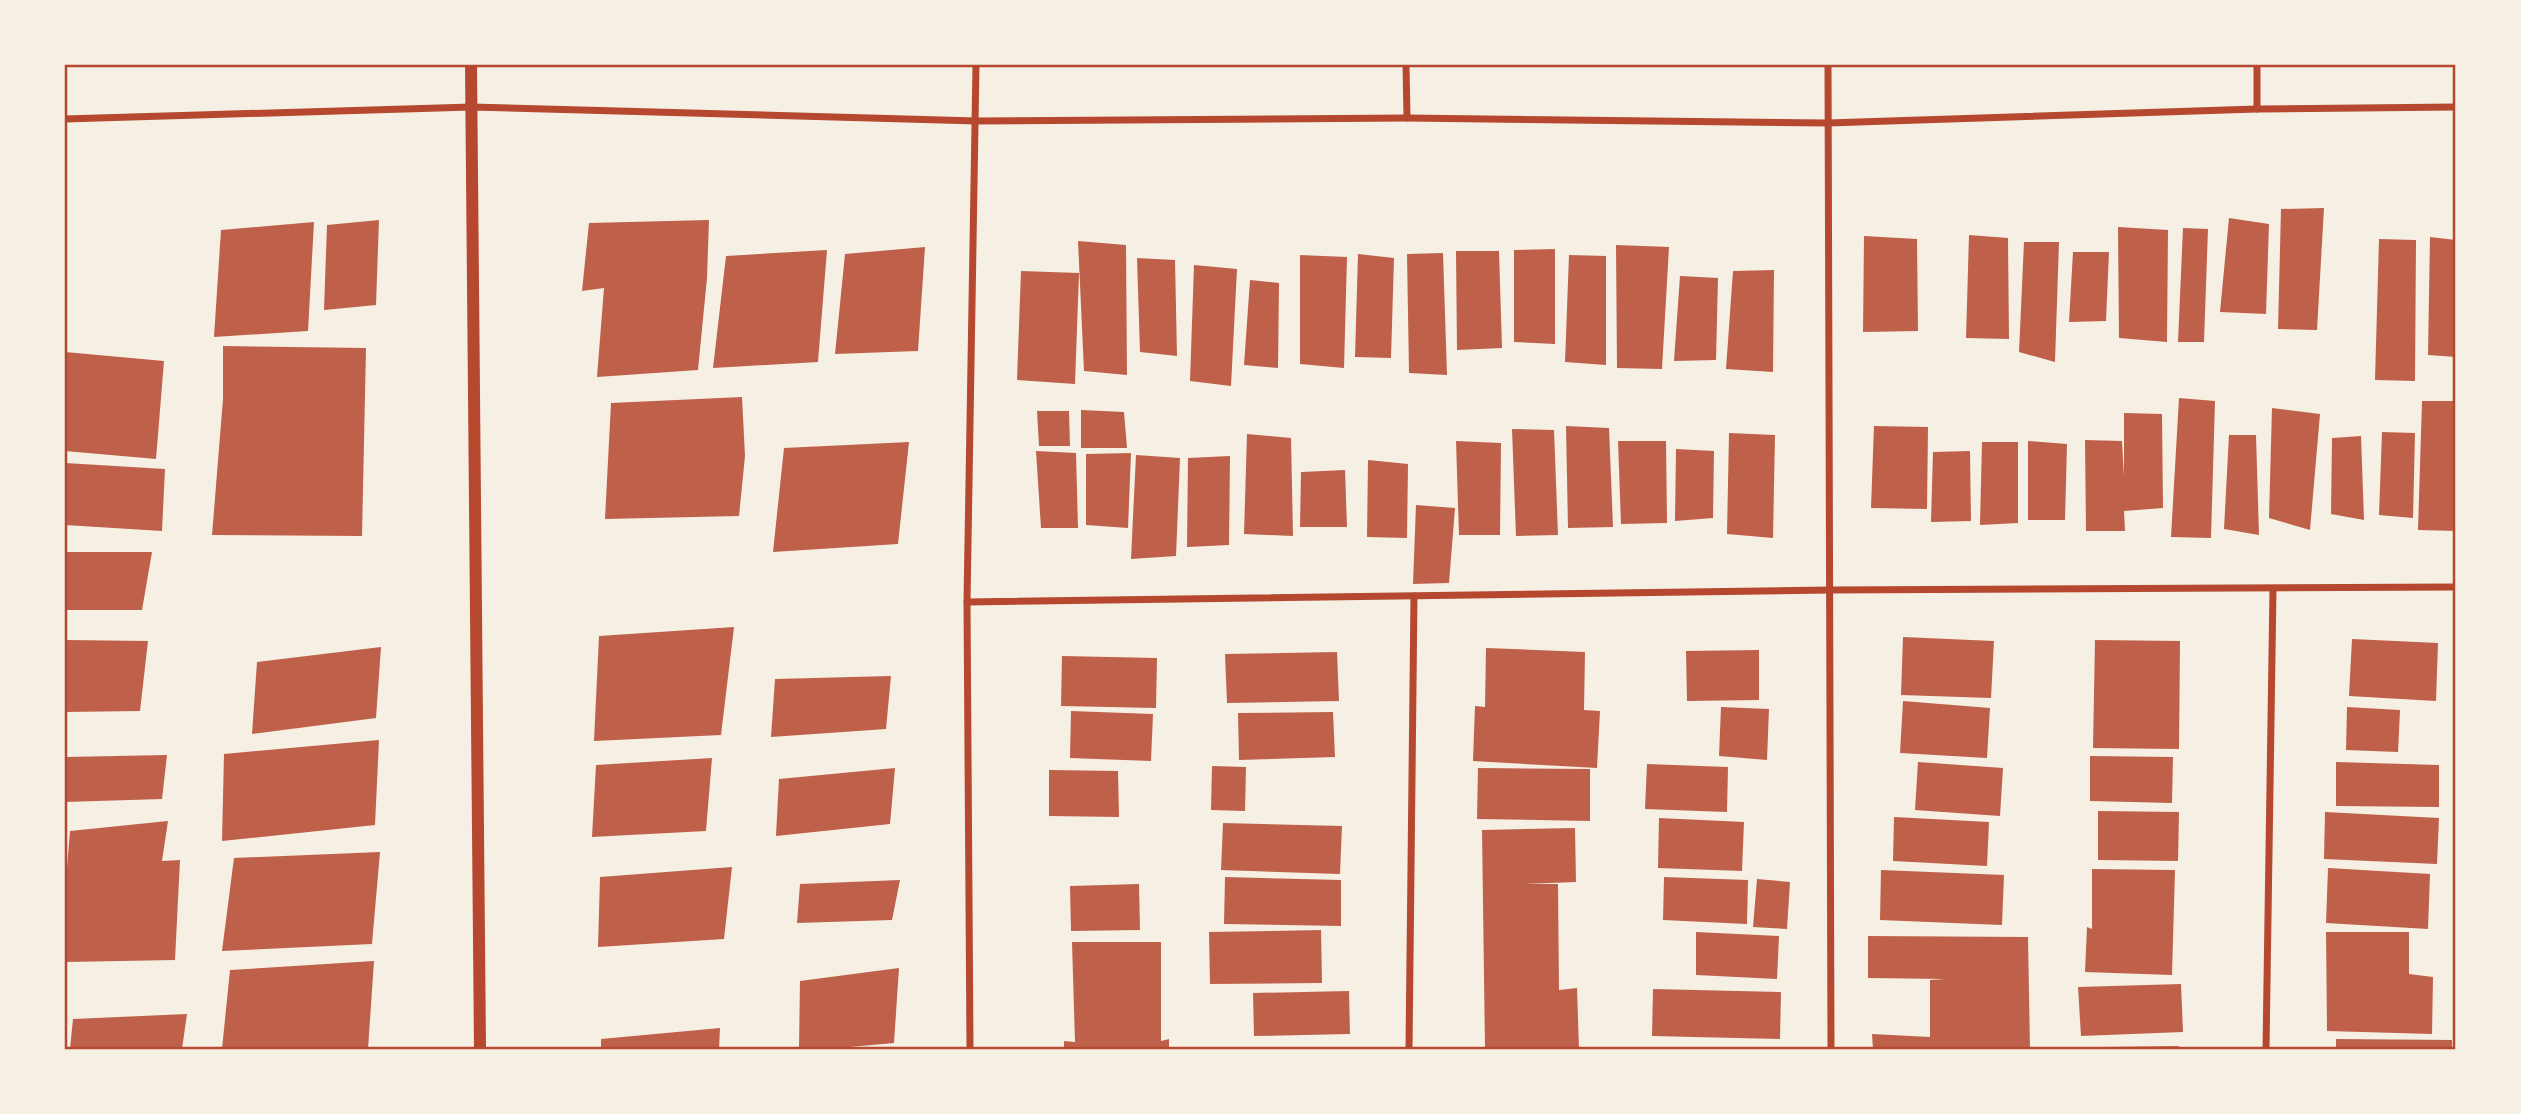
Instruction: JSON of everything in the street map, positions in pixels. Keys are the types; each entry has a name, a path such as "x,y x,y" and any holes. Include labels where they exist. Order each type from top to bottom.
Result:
{"street":[{"path":"471,65 480,1049"},
{"path":"970,1049 967,602 976,65"},
{"path":"1406,65 1406,118"},
{"path":"1828,65 1831,1049"},
{"path":"2257,65 2257,109"},
{"path":"65,119 472,107 977,121 1406,118 1828,123 2257,109 2456,107"},
{"path":"967,602 1831,590 2456,587"},
{"path":"2266,1049 2273,589"},
{"path":"1409,1049 1414,596"}],"building":[{"path":"2324,208 2317,330 2278,329 2281,209"},
{"path":"2229,218 2269,224 2266,314 2220,312"},
{"path":"379,220 376,305 324,310 327,225"},
{"path":"709,220 707,278 698,370 597,377 604,288 582,291 589,223"},
{"path":"314,222 308,331 214,337 221,230"},
{"path":"2118,227 2168,230 2167,342 2119,338"},
{"path":"2183,228 2208,229 2204,342 2178,342"},
{"path":"1969,235 2008,238 2009,339 1966,338"},
{"path":"1864,236 1917,239 1918,331 1863,332"},
{"path":"2430,237 2456,240 2456,357 2428,355"},
{"path":"2379,239 2416,240 2415,381 2375,380"},
{"path":"1078,241 1126,245 1127,375 1084,371"},
{"path":"2024,242 2059,242 2055,362 2019,352"},
{"path":"1616,245 1669,247 1662,369 1617,368"},
{"path":"925,247 918,351 835,354 845,254"},
{"path":"1555,249 1555,344 1514,342 1514,250"},
{"path":"827,250 818,362 713,368 726,256"},
{"path":"1456,251 1499,251 1502,348 1457,350"},
{"path":"2073,252 2109,252 2106,321 2069,322"},
{"path":"1443,253 1447,375 1409,373 1407,254"},
{"path":"1358,254 1394,258 1391,358 1355,357"},
{"path":"1300,255 1347,257 1344,368 1300,364"},
{"path":"1569,255 1606,256 1606,365 1565,362"},
{"path":"1137,258 1175,260 1177,356 1140,352"},
{"path":"1194,265 1237,269 1231,386 1190,381"},
{"path":"1774,270 1773,372 1726,369 1733,271"},
{"path":"1021,271 1079,273 1075,384 1017,380"},
{"path":"1680,276 1718,278 1716,360 1674,361"},
{"path":"1250,280 1279,283 1278,368 1244,365"},
{"path":"223,346 366,348 362,536 212,535 223,399"},
{"path":"65,352 164,361 156,459 65,451"},
{"path":"742,397 745,456 739,516 605,519 611,403"},
{"path":"2179,398 2215,401 2211,538 2171,537"},
{"path":"2422,401 2456,401 2456,531 2418,530"},
{"path":"2272,408 2320,414 2310,530 2269,518"},
{"path":"1081,410 1124,412 1127,448 1081,448"},
{"path":"1037,411 1069,411 1070,446 1039,446"},
{"path":"2124,413 2162,414 2163,508 2124,511 2125,531 2086,531 2085,440 2122,441 2124,476"},
{"path":"1566,426 1609,428 1613,527 1568,528"},
{"path":"1874,426 1928,427 1927,509 1871,508"},
{"path":"1512,429 1554,430 1558,535 1516,536"},
{"path":"2382,432 2415,433 2413,518 2379,515"},
{"path":"1729,433 1775,435 1773,538 1727,534"},
{"path":"1247,434 1291,438 1293,536 1244,534"},
{"path":"2229,435 2256,435 2259,535 2224,529"},
{"path":"2361,436 2364,520 2331,514 2332,438"},
{"path":"1456,441 1501,443 1500,535 1459,535"},
{"path":"1618,441 1666,441 1667,523 1621,524"},
{"path":"2028,441 2067,444 2065,520 2028,520"},
{"path":"909,442 898,544 773,552 784,448"},
{"path":"1982,442 2018,442 2018,523 1980,525"},
{"path":"1676,449 1714,451 1713,518 1675,521"},
{"path":"1036,451 1076,453 1078,528 1041,528"},
{"path":"1970,451 1971,521 1931,522 1933,452"},
{"path":"1131,453 1128,528 1086,525 1086,454"},
{"path":"1136,455 1180,458 1176,556 1131,559"},
{"path":"1230,456 1229,545 1187,547 1188,458"},
{"path":"1368,460 1408,464 1407,538 1367,537"},
{"path":"65,463 165,469 162,531 65,525"},
{"path":"1345,470 1347,527 1300,527 1301,472"},
{"path":"1416,505 1455,508 1449,583 1413,584"},
{"path":"65,552 152,552 142,610 65,610"},
{"path":"734,627 721,735 594,741 599,636"},
{"path":"1903,637 1994,641 1991,698 1901,695"},
{"path":"2352,639 2438,643 2436,701 2349,696"},
{"path":"65,640 148,641 140,711 65,712"},
{"path":"2095,640 2180,641 2179,749 2093,748"},
{"path":"381,647 376,718 252,734 257,662"},
{"path":"1486,648 1585,652 1584,710 1600,711 1597,768 1473,761 1475,706 1485,707"},
{"path":"1759,650 1759,700 1687,701 1686,651"},
{"path":"1337,652 1339,701 1227,703 1225,654"},
{"path":"1062,656 1157,658 1156,708 1061,706"},
{"path":"891,676 886,729 771,737 775,679"},
{"path":"1903,701 1990,708 1987,758 1900,753"},
{"path":"1721,707 1769,709 1767,760 1719,756"},
{"path":"2347,707 2400,710 2398,752 2346,750"},
{"path":"1071,711 1153,714 1151,761 1070,758"},
{"path":"1333,712 1335,757 1239,760 1238,713"},
{"path":"379,740 375,825 222,841 224,754"},
{"path":"167,755 162,799 65,802 65,757"},
{"path":"2090,756 2173,757 2172,803 2090,801"},
{"path":"712,758 706,831 592,837 596,765"},
{"path":"1918,762 2003,768 2000,816 1915,810"},
{"path":"2336,762 2439,765 2439,807 2336,806"},
{"path":"1647,764 1728,767 1727,812 1645,809"},
{"path":"1212,766 1246,767 1245,811 1211,810"},
{"path":"895,768 890,824 776,836 779,779"},
{"path":"1478,768 1590,769 1590,821 1477,819"},
{"path":"1049,770 1118,771 1119,817 1049,816"},
{"path":"2098,811 2179,812 2178,861 2098,860"},
{"path":"2325,812 2439,818 2437,864 2324,859"},
{"path":"1894,817 1989,822 1987,866 1893,861"},
{"path":"1659,818 1744,822 1742,871 1658,868"},
{"path":"168,821 162,861 180,860 175,960 65,962 65,892 70,831"},
{"path":"1223,823 1342,826 1340,874 1221,870"},
{"path":"1575,828 1576,882 1524,884 1558,884 1559,990 1577,988 1579,1049 1485,1049 1482,830"},
{"path":"380,852 372,944 222,951 234,858"},
{"path":"732,867 724,939 598,947 600,877"},
{"path":"2328,868 2430,874 2428,929 2326,923"},
{"path":"2092,869 2175,870 2172,975 2085,972 2087,927 2092,929"},
{"path":"1881,870 2004,875 2002,925 1880,920"},
{"path":"1225,877 1341,880 1341,926 1224,924"},
{"path":"1664,877 1748,880 1747,924 1663,920"},
{"path":"1757,879 1790,882 1787,929 1753,927"},
{"path":"900,880 892,920 797,923 800,884"},
{"path":"1139,884 1140,930 1071,931 1070,886"},
{"path":"1321,930 1322,983 1210,984 1209,932"},
{"path":"1696,932 1779,936 1777,979 1696,975"},
{"path":"2326,932 2409,932 2409,974 2433,977 2432,1034 2327,1031"},
{"path":"1868,936 2028,937 2030,1049 1873,1049 1872,1034 1930,1037 1930,980 1945,979 1868,978"},
{"path":"1072,942 1161,942 1161,1041 1169,1039 1169,1049 1064,1049 1064,1041 1075,1042"},
{"path":"374,961 368,1049 222,1049 230,970"},
{"path":"899,968 894,1043 799,1049 800,981"},
{"path":"2181,984 2183,1032 2081,1036 2078,987"},
{"path":"1653,989 1781,992 1780,1039 1652,1036"},
{"path":"1349,991 1350,1034 1254,1036 1253,993"},
{"path":"187,1014 182,1049 70,1049 73,1019"},
{"path":"720,1028 719,1049 601,1049 601,1039"},
{"path":"2336,1039 2452,1040 2452,1049 2336,1049"},
{"path":"2179,1046 2179,1049 2103,1049 2103,1047"}]}
